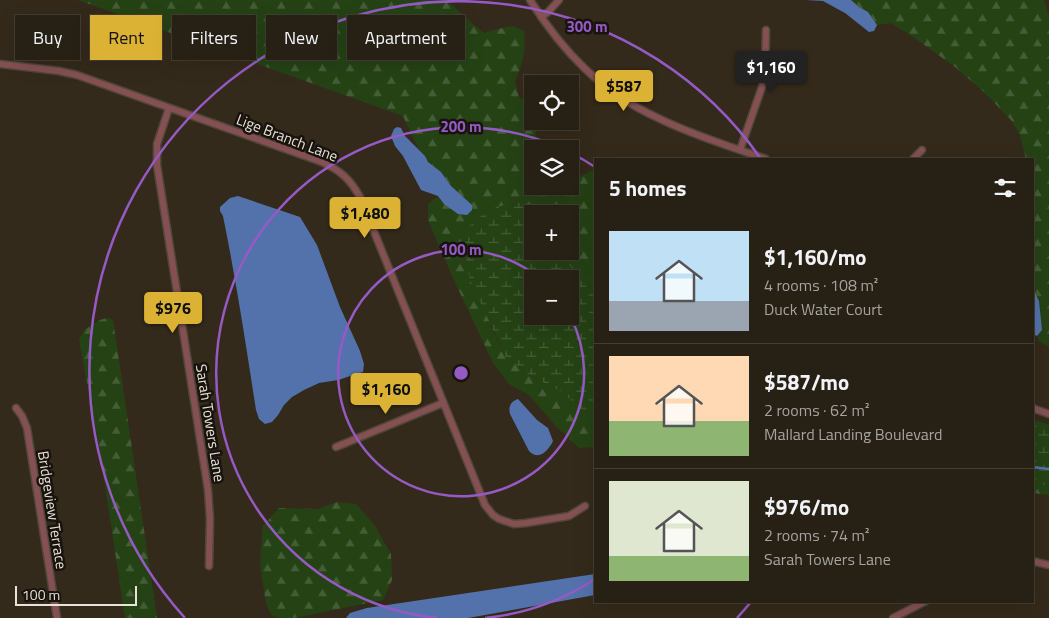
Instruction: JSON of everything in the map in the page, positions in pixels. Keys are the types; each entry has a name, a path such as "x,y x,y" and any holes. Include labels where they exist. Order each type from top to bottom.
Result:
{"street":[{"path":"530,0 565,49 582,66 619,96 657,118 684,130 763,158"},
{"path":"541,17 559,0"},
{"path":"740,150 765,73 766,30"},
{"name":"Lige Branch Lane","path":"0,64 59,71 77,76 322,162 342,173 350,181 360,198 483,500 493,515 514,524 526,523 569,516 585,506"},
{"name":"Sarah Towers Lane","path":"169,108 157,144 156,165 208,490 210,519 209,566"},
{"path":"913,158 922,150"},
{"path":"336,447 443,403"},
{"name":"Bridgeview Terrace","path":"16,408 27,428 57,618"},
{"path":"1034,409 1049,414"},
{"path":"1034,561 1049,565"},
{"path":"893,618 922,603"}],"green space":[{"path":"78,0 447,0 463,15 347,15 347,60 465,60 465,17 484,33 513,26 524,31 523,57 515,81 519,97 524,100 524,130 537,130 535,140 524,140 524,195 579,195 579,177 591,171 594,172 594,278 579,277 579,270 573,270 565,260 579,260 579,205 524,205 524,225 490,325 506,358 531,376 562,392 587,414 594,418 594,447 579,448 555,425 529,395 509,384 493,363 428,220 428,204 438,196 444,204 451,186 441,172 428,162 418,148 403,116 246,60 256,60 256,15 172,15 172,34 162,30 162,15 120,15"},
{"path":"851,0 1044,0 1049,16 1049,347 1039,341 1037,336 1042,330 1034,292 1034,158 1026,158 1020,135 1011,120 984,92 955,67 909,34 890,23 877,25 868,12"},
{"path":"513,202 531,205 524,205 524,260 565,260 573,270 524,270 524,325 579,325 579,277 594,278 594,418 587,414 562,392 531,376 506,358 470,280 464,247 468,227 488,210"},
{"path":"107,318 113,320 157,618 125,618 100,452 79,340 85,329"},
{"path":"1038,421 1049,425 1049,486 1034,483 1034,422"},
{"path":"1034,483 1049,486 1049,495 1034,493"},
{"path":"337,502 356,504 375,526 391,554 392,580 383,600 294,618 272,616 266,604 260,563 263,526 279,508 318,509"}],"water":[{"path":"806,0 851,0 868,12 877,25 874,31 869,32 845,13 823,1"},
{"path":"397,127 401,128 405,136 425,156 428,162 441,172 451,186 472,205 472,210 467,215 458,214 444,204 438,196 421,190 391,136"},
{"path":"238,196 300,217 317,245 364,364 363,372 338,380 319,383 292,397 272,422 265,424 259,419 256,410 232,264 223,216 220,211 220,207 230,198"},
{"path":"1034,291 1039,301 1042,330 1037,336 1034,334"},
{"path":"518,399 537,420 548,428 553,441 543,454 536,455 529,451 510,414 509,409 511,405"},
{"path":"594,574 594,595 468,618 346,618 350,613 367,608"}],"waterway":[{"path":"1034,467 1049,469"}]}
